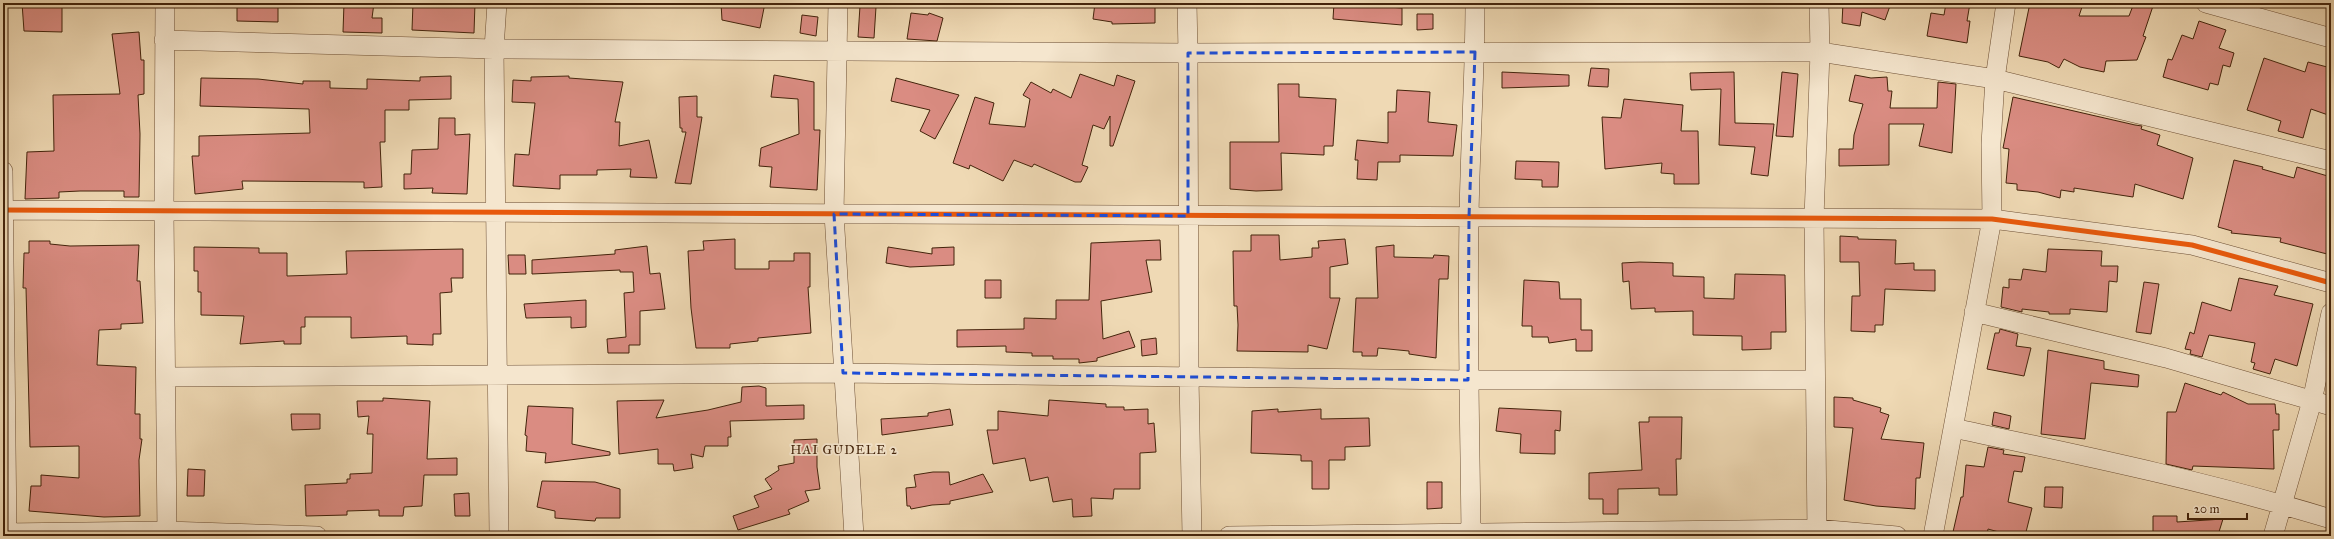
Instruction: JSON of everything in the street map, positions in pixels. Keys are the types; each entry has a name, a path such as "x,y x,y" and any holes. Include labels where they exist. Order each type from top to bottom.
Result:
{"street":[{"path":"165,3 164,211 167,534"},
{"path":"497,3 494,49 499,536"},
{"path":"838,3 834,214 842,373 854,536"},
{"path":"1187,3 1189,377 1192,536"},
{"path":"1471,535 1468,380 1469,217 1475,52 1475,3"},
{"path":"1817,533 1814,218 1820,52 1819,3"},
{"path":"1933,536 1992,219 1991,144 1995,79 2006,3"},
{"path":"2206,3 2331,38"},
{"path":"164,40 494,49 1188,53 1820,52 1995,79 2331,160"},
{"path":"3,171 6,534 317,536"},
{"path":"3,210 1992,219 2192,245 2331,282"},
{"path":"1974,312 2166,358 2331,406"},
{"path":"2273,536 2312,401 2331,313"},
{"path":"166,377 842,373 1468,380 1815,380"},
{"path":"1953,428 2137,468 2283,504 2331,519"},
{"path":"1229,536 1817,533 1897,536"}],"highlighted area":[{"path":"1475,52 1469,217 1468,380 843,373 834,214 1188,216 1188,53"}],"building":[{"path":"22,3 62,3 62,32 24,31"},
{"path":"237,3 278,3 278,22 237,21"},
{"path":"344,3 374,3 372,18 382,18 382,33 343,32"},
{"path":"413,3 475,3 474,33 412,30"},
{"path":"721,3 765,3 760,28 722,20"},
{"path":"1095,3 1155,3 1155,23 1112,24 1112,22 1093,19"},
{"path":"1334,3 1402,8 1402,25 1333,19"},
{"path":"1843,3 1891,3 1885,20 1862,12 1860,26 1842,23"},
{"path":"1946,3 1970,3 1967,21 1970,21 1967,43 1927,36 1931,13 1944,15"},
{"path":"2030,3 2070,3 2082,7 2079,16 2129,16 2134,3 2154,3 2143,36 2146,37 2137,60 2106,61 2104,72 2080,67 2064,59 2059,68 2048,62 2019,56"},
{"path":"860,6 876,7 874,38 858,37"},
{"path":"911,13 928,15 929,13 943,18 937,41 907,39"},
{"path":"1417,14 1433,14 1433,29 1417,30"},
{"path":"802,15 818,17 816,36 800,33"},
{"path":"2199,21 2226,30 2219,48 2234,53 2230,67 2223,65 2218,85 2210,83 2208,90 2163,77 2168,59 2172,60 2182,35 2193,39"},
{"path":"139,32 141,60 144,60 144,94 138,95 140,134 139,197 124,197 124,191 80,191 59,192 59,198 25,199 27,152 54,151 53,95 120,94 112,34"},
{"path":"2264,58 2305,72 2308,62 2331,68 2331,116 2311,109 2303,138 2278,131 2281,121 2247,110"},
{"path":"1591,68 1609,69 1608,87 1588,86"},
{"path":"1502,72 1569,75 1569,86 1502,88"},
{"path":"1734,72 1735,123 1774,124 1768,176 1751,174 1755,147 1719,145 1721,89 1691,90 1690,73"},
{"path":"1782,72 1798,74 1793,137 1776,136"},
{"path":"1080,74 1114,86 1117,75 1135,81 1113,146 1110,146 1110,116 1104,129 1093,125 1082,165 1088,167 1081,182 1075,182 1034,164 1032,167 1014,160 1003,181 970,165 969,169 953,163 975,97 994,103 989,124 1025,127 1030,99 1023,95 1031,82 1051,93 1053,89 1071,98"},
{"path":"774,75 814,82 814,130 820,130 817,190 770,187 772,167 759,166 761,148 799,134 798,99 771,97"},
{"path":"1855,75 1871,78 1887,77 1888,91 1892,91 1890,108 1937,108 1938,82 1956,84 1952,153 1919,146 1924,124 1889,124 1889,165 1839,166 1839,149 1853,149 1854,135 1863,104 1849,101"},
{"path":"451,76 451,99 409,100 409,110 385,110 385,142 380,142 382,187 364,188 364,182 242,181 243,189 195,194 192,156 199,156 199,136 310,133 309,109 200,106 201,78 258,79 303,84 303,81 330,81 330,88 367,89 367,79 420,81 420,77"},
{"path":"569,76 569,78 623,82 615,122 620,122 619,146 649,140 657,178 630,177 631,169 597,170 597,175 560,175 560,189 513,186 515,154 529,155 535,103 512,102 513,80 531,81 531,77"},
{"path":"896,78 959,95 935,139 920,131 930,110 891,101"},
{"path":"1278,84 1299,84 1299,97 1336,99 1333,146 1324,146 1324,155 1281,153 1282,190 1256,191 1230,189 1230,142 1279,142"},
{"path":"1397,90 1430,92 1428,122 1457,125 1453,156 1400,155 1400,162 1378,162 1377,180 1357,179 1358,160 1355,160 1357,140 1388,143 1388,112 1396,112"},
{"path":"697,96 697,117 702,117 691,184 675,183 686,132 682,132 682,128 680,128 679,97"},
{"path":"2013,97 2142,126 2141,129 2160,135 2157,145 2193,158 2183,199 2135,184 2133,197 2074,188 2074,192 2061,190 2060,198 2038,192 2017,190 2017,184 2006,183 2009,149 2003,148"},
{"path":"1624,99 1683,105 1681,131 1698,131 1699,184 1674,184 1674,174 1661,173 1662,163 1605,169 1602,117 1621,118"},
{"path":"439,118 455,118 455,135 470,134 467,194 432,193 433,188 404,189 404,174 411,174 412,150 438,149"},
{"path":"2234,160 2263,167 2262,169 2294,178 2297,167 2331,177 2331,255 2280,242 2281,238 2231,233 2232,231 2218,227"},
{"path":"1516,161 1559,162 1558,187 1542,187 1542,180 1515,179"},
{"path":"1251,235 1279,235 1280,260 1312,257 1312,248 1319,248 1318,241 1345,239 1348,264 1330,267 1330,298 1340,298 1327,349 1308,345 1308,352 1237,351 1238,325 1237,306 1234,306 1233,251 1251,251"},
{"path":"1840,236 1858,237 1858,239 1896,240 1895,264 1914,263 1914,270 1935,270 1935,291 1885,289 1883,325 1875,325 1875,332 1851,331 1852,296 1860,296 1859,262 1840,262"},
{"path":"735,239 735,269 769,269 769,261 794,261 794,253 810,253 810,287 808,287 811,333 758,338 758,341 730,344 730,348 696,348 691,308 688,251 704,250 703,241"},
{"path":"1160,240 1161,260 1146,260 1152,292 1101,301 1103,339 1129,331 1135,347 1097,358 1097,361 1079,363 1079,359 1053,359 1053,356 1032,356 1032,353 1006,352 1006,346 957,347 957,330 1024,329 1024,318 1056,319 1056,300 1089,300 1091,243"},
{"path":"29,241 50,241 50,244 70,246 139,245 137,281 140,281 143,323 121,324 121,329 99,330 97,365 136,367 135,414 140,414 140,439 142,439 139,460 140,516 104,517 29,511 31,486 41,486 41,475 79,478 79,446 30,447 26,288 23,288 24,253 29,253"},
{"path":"1394,245 1394,257 1433,258 1434,255 1449,256 1448,279 1439,279 1436,358 1409,354 1409,351 1378,348 1377,356 1362,356 1362,352 1353,352 1356,298 1378,298 1376,247"},
{"path":"647,246 650,274 660,273 665,309 640,311 640,345 629,345 629,353 608,353 607,339 626,337 624,293 634,292 633,272 620,272 620,270 532,274 532,260 615,254 615,250"},
{"path":"194,247 259,248 259,253 287,253 287,276 347,274 346,251 463,249 463,278 451,278 452,292 440,293 441,334 433,334 433,345 407,344 407,336 351,338 351,317 305,317 305,327 301,327 301,344 284,344 284,341 240,344 244,316 201,315 201,292 198,292 198,271 194,271"},
{"path":"888,247 932,254 932,248 954,247 954,265 910,267 886,263"},
{"path":"2048,249 2102,251 2101,266 2118,266 2117,282 2109,281 2107,312 2070,309 2070,314 2049,314 2049,312 2022,309 2022,312 2001,307 2003,287 2009,288 2009,279 2021,280 2023,269 2046,272"},
{"path":"508,255 525,255 526,274 509,274"},
{"path":"1622,263 1673,263 1673,276 1704,277 1704,298 1734,299 1735,274 1785,275 1786,332 1771,332 1771,349 1742,350 1742,336 1693,335 1693,311 1655,312 1655,308 1631,309 1629,281 1623,282"},
{"path":"2239,278 2278,286 2274,295 2313,304 2297,366 2275,359 2270,374 2253,369 2255,363 2251,362 2255,343 2209,335 2202,357 2190,354 2191,350 2185,349 2190,332 2194,334 2202,302 2231,311"},
{"path":"985,280 1001,280 1001,298 985,298"},
{"path":"1524,280 1559,282 1560,299 1581,299 1581,330 1592,330 1592,351 1576,351 1576,339 1549,343 1548,337 1532,337 1532,326 1522,326"},
{"path":"2144,282 2159,284 2151,334 2136,332"},
{"path":"586,300 586,327 571,328 571,317 526,318 524,304"},
{"path":"2000,329 2018,334 2016,346 2031,348 2024,376 1987,369 1995,333 1999,333"},
{"path":"1156,338 1157,354 1142,356 1141,340"},
{"path":"2048,350 2104,361 2104,369 2139,375 2138,387 2091,383 2085,439 2041,434"},
{"path":"2185,383 2221,395 2223,392 2248,404 2275,404 2276,414 2279,414 2279,430 2273,430 2274,469 2193,466 2192,470 2166,464 2167,412 2176,412"},
{"path":"759,386 766,388 766,406 804,405 804,419 730,421 731,437 728,437 728,446 705,446 703,457 691,454 693,468 674,471 673,464 658,464 658,449 619,454 617,401 664,400 656,418 708,410 741,402 742,387"},
{"path":"1834,397 1853,398 1853,400 1881,408 1880,412 1889,415 1881,439 1924,443 1920,478 1916,478 1915,509 1876,506 1844,500 1853,428 1834,427"},
{"path":"383,398 430,401 427,459 457,458 457,475 424,475 422,506 404,507 403,516 379,516 379,510 347,511 347,515 306,516 305,485 347,483 347,479 350,479 350,474 372,473 373,434 367,434 369,416 358,417 357,401 383,401"},
{"path":"1049,400 1106,404 1106,407 1124,407 1124,410 1148,409 1148,424 1154,423 1156,452 1140,453 1140,489 1114,489 1113,499 1091,498 1092,516 1073,517 1072,499 1053,502 1048,477 1030,481 1025,458 993,464 987,430 998,430 998,411 1048,416"},
{"path":"528,406 573,408 572,444 610,452 610,455 545,463 546,453 526,451 527,436 525,435"},
{"path":"1499,408 1561,411 1560,431 1555,430 1555,454 1520,453 1521,434 1496,431"},
{"path":"950,409 953,425 882,435 881,419 928,416 928,413"},
{"path":"1278,409 1278,412 1321,409 1321,419 1369,418 1370,446 1345,447 1345,460 1329,460 1329,489 1312,489 1312,461 1301,461 1301,455 1251,453 1252,411"},
{"path":"1994,412 2011,416 2009,429 1992,425"},
{"path":"291,414 320,414 320,429 292,430"},
{"path":"1649,417 1682,417 1681,459 1676,459 1677,495 1659,495 1659,488 1618,489 1618,514 1603,514 1603,499 1589,499 1589,473 1642,470 1639,422 1649,422"},
{"path":"817,439 817,467 820,489 805,491 809,501 788,510 790,514 738,530 733,516 759,507 754,496 772,489 765,479 779,470 778,466 794,463 794,440"},
{"path":"1988,447 2004,450 2003,454 2025,457 2022,472 2014,471 2008,502 2032,508 2025,536 2013,536 1988,529 1987,536 1971,536 1953,532 1961,497 1963,497 1966,465 1984,467"},
{"path":"188,469 205,470 204,496 187,496"},
{"path":"933,472 949,472 950,485 983,474 993,492 950,501 950,504 932,505 911,509 910,506 907,506 906,488 916,487 914,475"},
{"path":"542,481 595,482 620,489 620,518 596,518 595,521 555,518 555,511 537,507"},
{"path":"1427,482 1442,482 1442,508 1427,509"},
{"path":"2045,487 2063,487 2062,508 2044,507"},
{"path":"469,493 470,516 455,516 454,494"},
{"path":"2153,516 2177,516 2177,522 2223,519 2218,535 2170,536 2153,535"}],"cycle path":[{"path":"3,210 1992,219 2192,245 2331,283"}],"district":[{"name":"HAI GUDELE 2","path":"844,449"}]}
